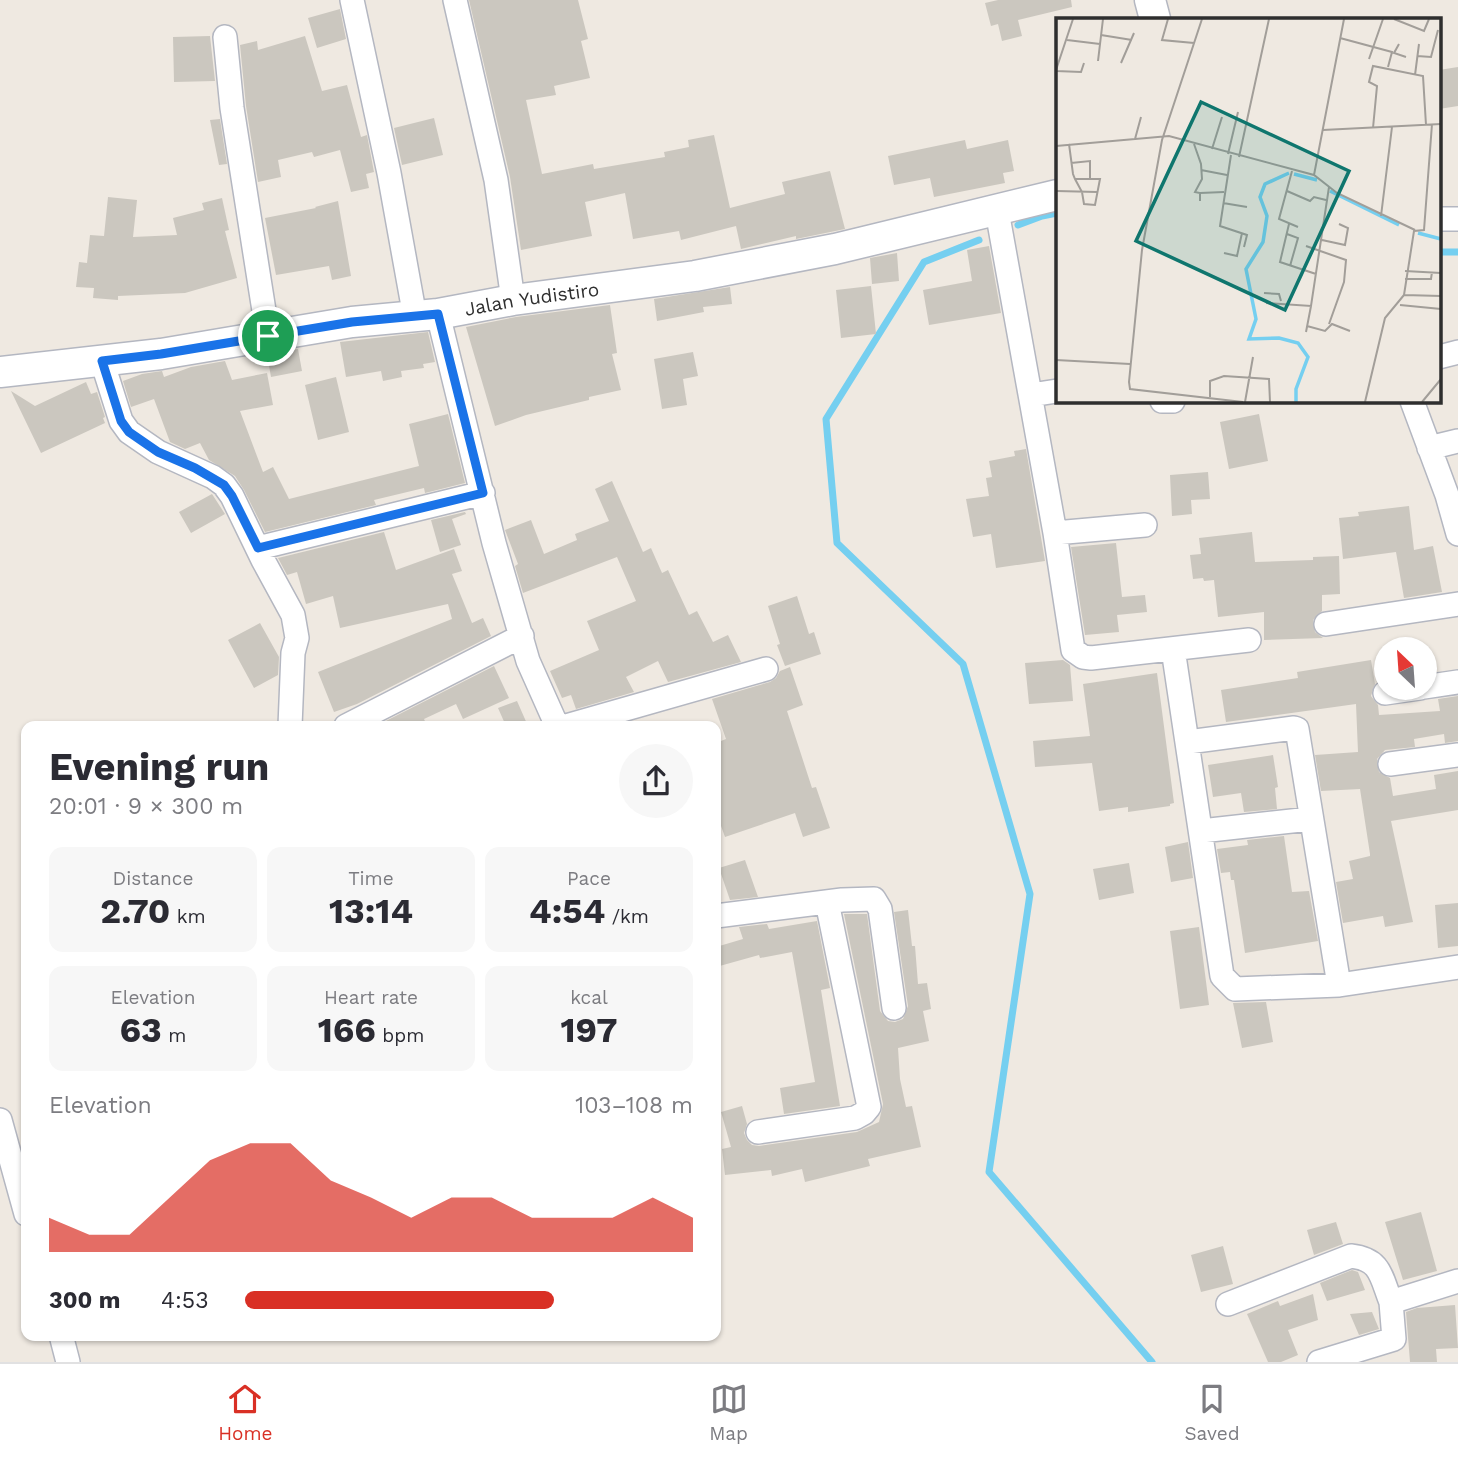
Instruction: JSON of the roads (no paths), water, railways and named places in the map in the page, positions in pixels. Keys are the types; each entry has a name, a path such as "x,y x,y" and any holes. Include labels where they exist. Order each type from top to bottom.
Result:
{"street":[{"path":"352,0 388,173 426,315 483,493 528,661 555,721"},
{"path":"455,0 496,180 513,300"},
{"path":"1150,0 1155,18"},
{"path":"225,37 232,108 268,336"},
{"name":"Jalan Yudistiro","path":"0,372 161,354 352,322 426,315 513,300 695,276 835,249 1056,195"},
{"path":"997,211 1055,533 1071,646 1076,653 1091,658 1249,640"},
{"path":"1440,219 1458,219"},
{"path":"1440,356 1458,352"},
{"path":"102,361 121,421 129,432 158,452 195,468 224,485 232,496 293,615 297,638 293,653 290,721"},
{"path":"1031,395 1056,391"},
{"path":"1412,402 1447,495 1458,534"},
{"path":"1429,448 1458,441"},
{"path":"258,548 483,493"},
{"path":"1055,533 1145,525"},
{"path":"1326,624 1458,604"},
{"path":"356,721 522,636"},
{"path":"1173,649 1222,976 1225,981 1235,989 1339,985 1458,967"},
{"path":"584,721 766,669"},
{"path":"1437,685 1458,682"},
{"path":"1188,742 1294,727 1339,985"},
{"path":"1390,764 1458,755"},
{"path":"1201,831 1310,818"},
{"path":"721,915 874,899 878,902 894,1008"},
{"path":"758,1132 855,1118 869,1107 827,902"},
{"path":"0,1120 21,1196"},
{"path":"1228,1304 1351,1256 1366,1258 1378,1268 1391,1303 1394,1351 1319,1362"},
{"path":"1391,1303 1458,1280"},
{"path":"63,1341 68,1362"}],"waterway":[{"path":"1018,225 1056,213"},
{"path":"979,240 924,262 826,419 837,543 963,664 1030,894 989,1172 1152,1362"},
{"path":"1440,252 1458,252"}]}
